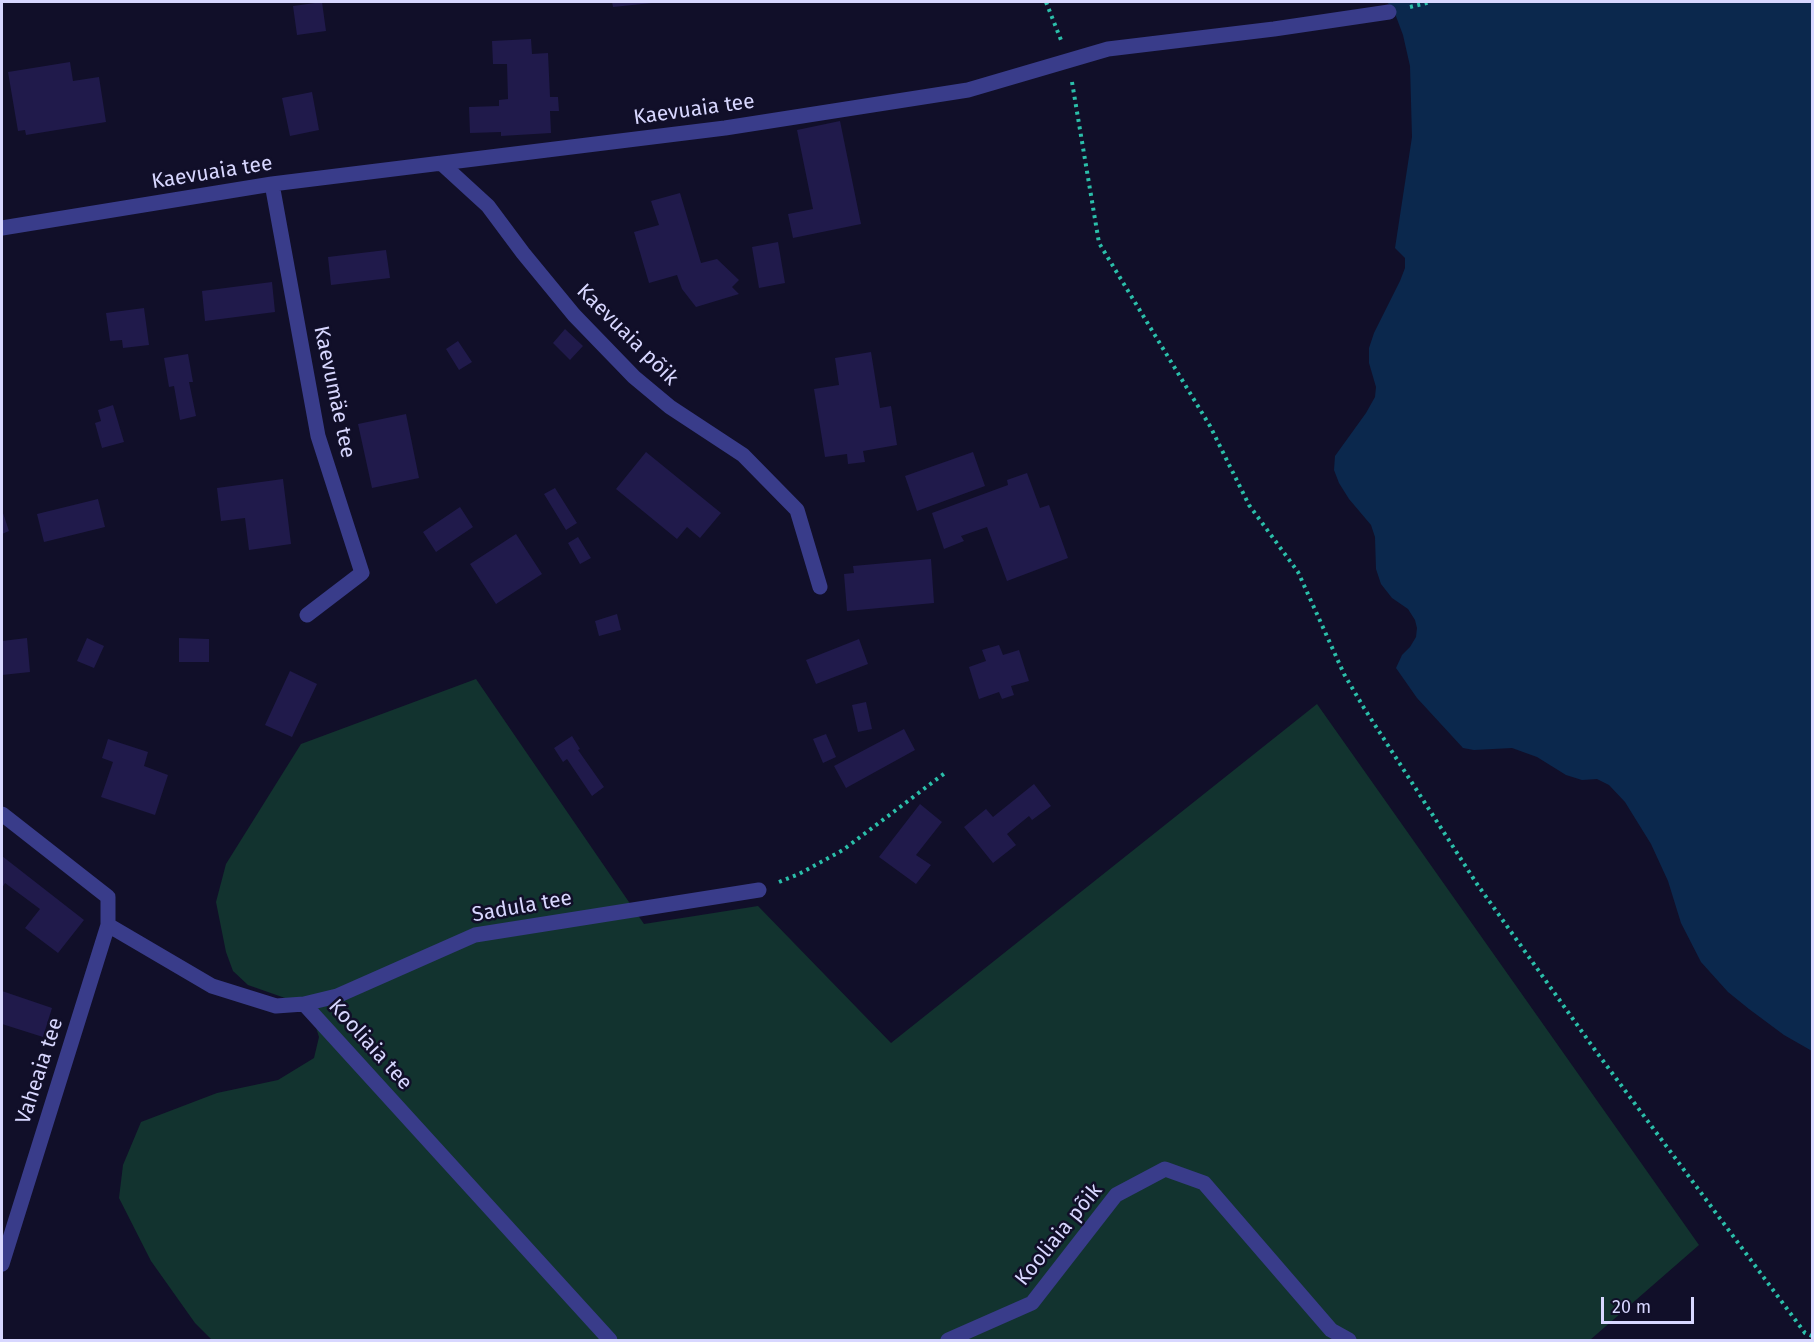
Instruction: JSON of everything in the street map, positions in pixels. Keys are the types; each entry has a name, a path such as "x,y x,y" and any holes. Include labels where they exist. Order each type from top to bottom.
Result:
{"street":[{"name":"Kaevuaia tee","path":"2,228 272,184 725,128 968,90 1108,49 1274,29 1389,12"},
{"name":"Kaevuaia põik","path":"441,163 488,207 523,254 574,315 634,377 670,407 743,455 797,510 820,587"},
{"name":"Kaevumäe tee","path":"272,184 318,436 362,573 307,615"},
{"path":"2,814 108,897 108,925"},
{"name":"Sadula tee","path":"304,1004 337,996 475,934 759,890"},
{"name":"Kooliaia tee","path":"108,925 212,986 276,1006 304,1004 610,1341"},
{"name":"Vaheaia tee","path":"2,1264 108,925"},
{"name":"Kooliaia põik","path":"948,1341 1032,1304 1116,1195 1165,1169 1204,1183 1330,1330 1349,1341"}],"path":[{"path":"1046,2 1068,60 1099,243 1210,426 1250,505 1298,572 1344,674 1478,884 1595,1050 1805,1333 1812,1336"},
{"path":"759,890 799,874 843,850 945,772"}],"green space":[{"path":"476,679 644,924 758,906 891,1043 1317,704 1699,1245 1590,1340 212,1340 195,1323 151,1261 119,1198 123,1165 141,1122 217,1093 278,1080 314,1058 319,1037 314,1021 285,998 248,985 233,971 226,952 216,902 226,864 301,744"}],"water":[{"path":"1387,2 1812,2 1812,1051 1784,1035 1749,1009 1728,992 1701,962 1681,923 1668,881 1651,844 1625,802 1609,785 1597,779 1582,780 1566,775 1537,757 1512,748 1474,750 1463,748 1417,698 1396,668 1402,655 1416,637 1415,620 1408,609 1392,598 1381,584 1376,569 1375,537 1371,525 1349,499 1334,470 1335,456 1375,397 1376,387 1369,363 1369,348 1405,268 1405,258 1395,248 1412,137 1410,66 1403,35 1394,11"}],"building":[{"path":"322,2 326,31 297,35 293,6"},
{"path":"612,2 652,2 652,3 613,7"},
{"path":"531,39 532,54 548,53 550,97 558,97 559,111 550,111 551,133 501,136 501,132 470,133 469,107 499,106 499,100 508,99 507,64 493,64 492,41"},
{"path":"70,62 73,81 99,77 106,122 26,135 25,130 18,131 8,72"},
{"path":"312,92 319,130 290,136 282,98"},
{"path":"840,121 861,224 793,238 788,214 813,209 797,130"},
{"path":"680,193 701,263 717,259 739,280 732,287 739,294 696,307 682,289 677,275 649,283 634,232 659,225 651,201"},
{"path":"778,242 785,283 759,288 752,247"},
{"path":"386,250 390,278 331,285 328,257"},
{"path":"272,282 275,312 205,321 202,291"},
{"path":"144,308 149,345 123,348 122,340 110,341 106,313"},
{"path":"565,329 583,346 570,360 553,343"},
{"path":"458,341 472,362 459,370 446,349"},
{"path":"871,352 880,408 891,406 897,445 863,451 865,462 848,464 847,454 825,457 814,389 839,385 835,358"},
{"path":"188,354 193,382 189,382 196,416 180,420 174,386 169,387 164,358"},
{"path":"113,405 124,442 102,448 95,423 101,421 98,410"},
{"path":"406,414 419,478 372,488 358,424"},
{"path":"646,452 721,513 700,538 687,527 677,539 616,489"},
{"path":"973,452 985,486 917,511 905,476"},
{"path":"1027,473 1040,508 1049,505 1068,558 1007,581 987,527 961,536 964,541 944,549 932,513 1008,485 1007,480"},
{"path":"283,479 291,544 249,550 245,518 221,521 217,488"},
{"path":"555,488 577,523 566,530 544,494"},
{"path":"98,499 105,527 44,542 37,514"},
{"path":"460,507 473,527 436,552 423,532"},
{"path":"2,510 9,531 2,534"},
{"path":"516,534 542,574 496,604 470,564"},
{"path":"578,537 591,558 580,564 568,543"},
{"path":"931,559 934,603 847,611 844,574 854,573 853,566"},
{"path":"617,614 621,630 599,636 595,621"},
{"path":"27,638 30,672 2,675 2,641"},
{"path":"87,638 104,646 94,668 77,661"},
{"path":"179,638 209,639 209,662 179,662"},
{"path":"859,639 868,664 816,684 806,660"},
{"path":"999,645 1003,655 1019,650 1029,681 1011,686 1014,695 1002,699 999,692 979,699 969,667 986,661 982,650"},
{"path":"290,671 317,684 292,737 265,725"},
{"path":"866,702 872,729 858,732 852,705"},
{"path":"904,729 915,750 846,788 834,766"},
{"path":"826,734 836,757 823,763 813,739"},
{"path":"572,736 580,749 578,750 604,787 592,796 567,759 563,762 554,748"},
{"path":"108,739 148,752 144,766 168,775 155,815 101,797 113,762 102,758"},
{"path":"1034,784 1051,806 1032,820 1029,816 1007,834 1016,845 993,863 964,827 986,809 993,817"},
{"path":"920,804 942,822 916,855 931,865 916,884 879,857"},
{"path":"2,856 84,920 58,953 25,928 40,909 5,883 2,888"},
{"path":"2,991 52,1008 43,1037 2,1024"}]}
